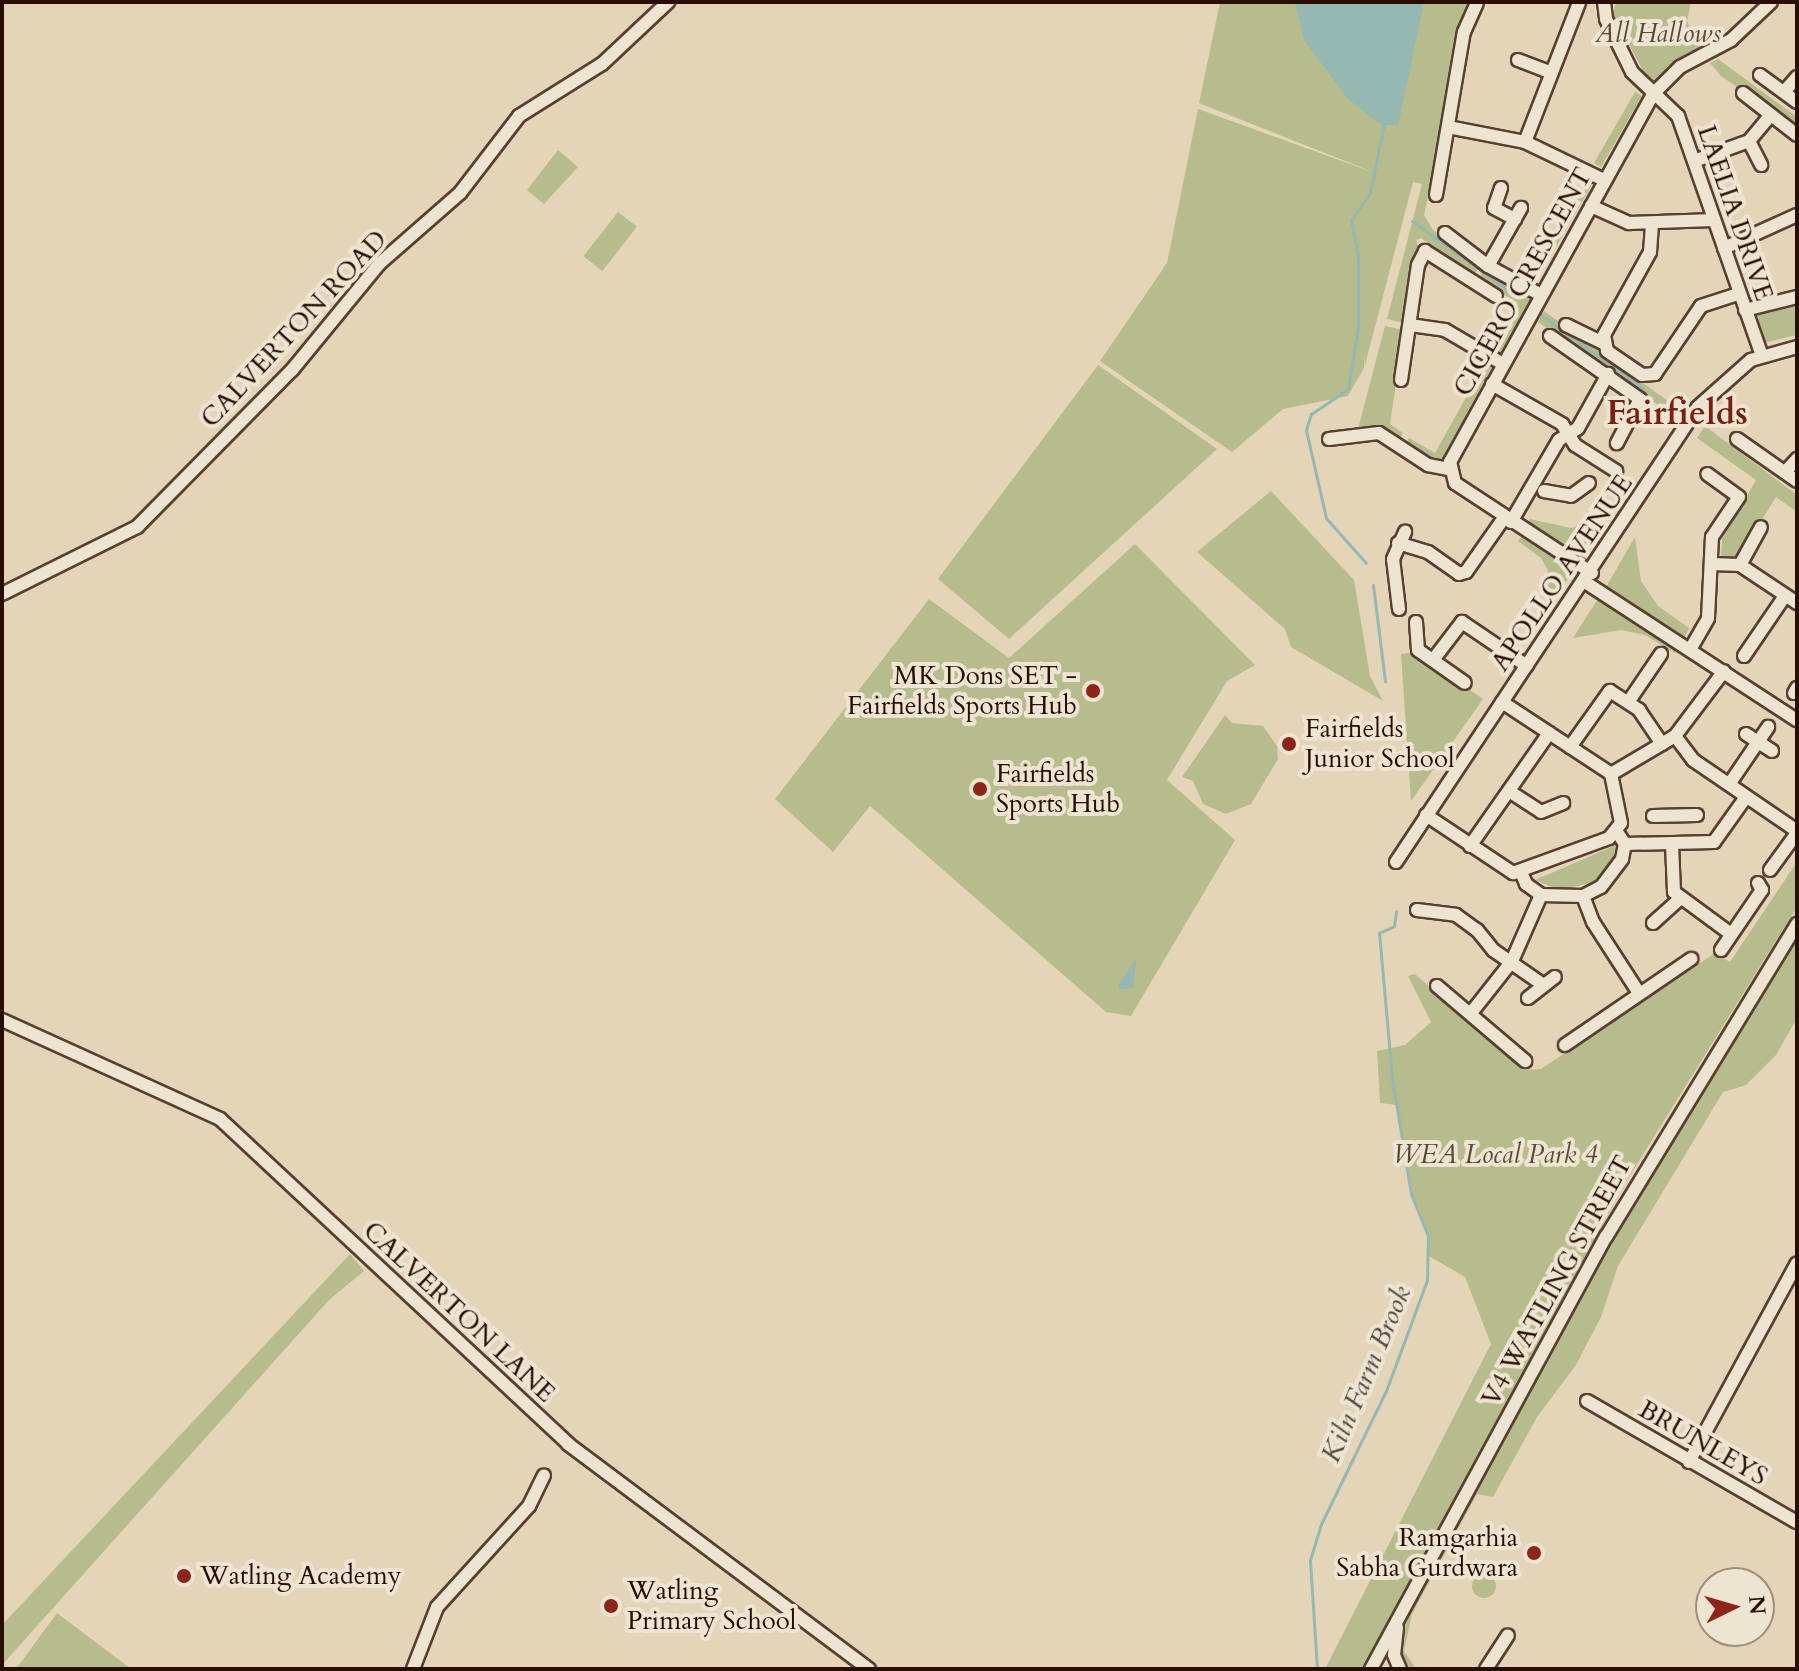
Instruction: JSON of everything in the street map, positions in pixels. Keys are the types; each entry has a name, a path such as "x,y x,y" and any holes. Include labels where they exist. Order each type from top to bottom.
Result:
{"street":[{"name":"CALVERTON ROAD","path":"2,594 137,527 292,370 380,263 460,193 519,116 602,64 668,2"},
{"name":"LAELIA DRIVE","path":"1604,2 1606,19 1640,85 1678,116 1762,356"},
{"name":"CICERO CRESCENT","path":"1449,469 1492,384 1653,94 1680,67 1731,40 1771,2"},
{"path":"1436,195 1464,32 1477,3"},
{"path":"1525,142 1550,72 1582,4"},
{"path":"1515,59 1550,72"},
{"path":"1760,75 1797,102"},
{"path":"1784,92 1797,77"},
{"path":"1743,93 1797,135"},
{"path":"1694,161 1749,141 1771,115"},
{"path":"1448,127 1525,142 1604,180"},
{"path":"1749,141 1761,165"},
{"path":"1488,266 1518,213 1494,208 1501,188"},
{"path":"1591,206 1629,223 1714,220"},
{"path":"1724,248 1797,215"},
{"path":"1603,343 1650,252 1652,224"},
{"path":"1445,233 1488,266 1541,295"},
{"path":"1401,380 1423,246 1496,296"},
{"path":"1566,325 1603,343 1642,375 1655,374 1701,306 1739,294"},
{"path":"1745,310 1797,297"},
{"path":"1410,325 1445,330 1503,364"},
{"path":"1550,336 1608,374 1642,403 1617,443"},
{"name":"APOLLO AVENUE","path":"1396,862 1588,578 1698,407 1723,381 1762,356 1797,347"},
{"path":"1399,609 1393,559 1402,538 1459,574 1466,572 1538,488 1559,440 1578,428 1608,374"},
{"path":"1492,384 1562,424 1575,445 1616,471"},
{"path":"1329,439 1379,433 1428,465 1449,469 1455,483 1797,720"},
{"path":"1737,439 1797,481"},
{"path":"1785,472 1797,459"},
{"path":"1691,648 1708,618 1712,537 1739,497 1707,474"},
{"path":"1538,488 1571,496 1589,483"},
{"path":"1740,565 1761,527"},
{"path":"1711,564 1740,565 1797,603"},
{"path":"1744,656 1785,596"},
{"path":"1416,622 1418,650 1465,683"},
{"path":"1433,660 1462,622 1527,666"},
{"path":"1629,701 1661,654"},
{"path":"1611,774 1675,736 1724,671"},
{"path":"1570,747 1606,693 1615,691 1629,701 1662,744"},
{"path":"1502,702 1611,774"},
{"path":"1730,783 1768,727"},
{"path":"1470,846 1549,733"},
{"path":"1746,734 1772,751"},
{"path":"1675,736 1693,760 1797,832 1770,870"},
{"path":"1611,774 1609,787 1621,816 1617,832 1625,844"},
{"path":"1509,791 1541,812 1563,803"},
{"path":"1625,844 1714,842 1746,797"},
{"path":"1426,815 1505,869 1521,872 1617,832"},
{"path":"1653,816 1690,815 1678,844 1674,892 1731,934"},
{"path":"1521,872 1526,884 1541,895 1583,896 1613,875 1625,844"},
{"path":"1721,950 1762,890 1758,883"},
{"path":"1471,1013 1512,961 1541,895"},
{"path":"1583,896 1593,922 1639,993"},
{"path":"1653,923 1680,899"},
{"path":"1417,910 1456,915 1542,984"},
{"name":"V4 WATLING STREET","path":"1373,1665 1606,1237 1797,924"},
{"path":"1565,1045 1691,959"},
{"path":"1528,998 1542,984 1555,977"},
{"path":"1437,986 1525,1061"},
{"name":"CALVERTON LANE","path":"2,1020 220,1119 568,1444 869,1669"},
{"path":"1689,1462 1797,1263"},
{"name":"BRUNLEYS","path":"1587,1401 1797,1522"},
{"path":"413,1669 437,1607 529,1506 544,1475"},
{"path":"1398,1620 1394,1655 1400,1669"},
{"path":"1486,1669 1508,1635"},
{"path":"1373,1665 1389,1669"}],"green space":[{"path":"1220,2 1469,2 1424,215 1433,230 1480,265 1474,276 1421,238 1416,240 1420,252 1411,289 1406,293 1404,323 1387,319 1422,184 1413,182 1365,365 1365,352 1364,368 1348,396 1283,409 1232,452 1100,361 1167,263 1198,109 1375,173 1199,103"},
{"name":"All Hallows","path":"1616,2 1691,2 1687,21 1700,47 1650,84 1613,14"},
{"path":"1718,59 1797,117 1797,129 1721,76 1710,63"},
{"path":"1635,92 1642,96 1601,167 1594,163"},
{"path":"558,150 578,167 544,204 527,190"},
{"path":"1586,179 1593,183 1534,284 1528,280"},
{"path":"618,212 637,227 602,271 584,256"},
{"path":"1484,268 1533,296 1499,354 1492,349 1518,303 1478,280"},
{"path":"1794,296 1797,335 1759,344 1747,310"},
{"path":"1544,311 1676,407 1672,415 1538,322"},
{"path":"1385,326 1404,330 1390,424 1403,433 1399,441 1381,429 1358,429"},
{"path":"1488,358 1494,363 1440,462 1405,445 1409,438 1435,453"},
{"path":"1098,365 1217,449 1009,639 938,579"},
{"path":"1705,426 1797,495 1797,512 1776,497 1738,559 1721,559 1722,539 1756,480 1697,438"},
{"path":"1271,491 1354,580 1370,676 1383,701 1291,647 1285,629 1197,552"},
{"path":"1608,518 1580,558 1527,526 1530,519 1571,528"},
{"path":"1524,533 1576,567 1545,613 1548,570 1541,558 1518,541"},
{"path":"1635,537 1641,581 1658,606 1689,628 1684,639 1606,587"},
{"name":"Fairfields Sports Hub","path":"1135,544 1255,665 1227,681 1167,780 1235,840 1131,1016 1106,1012 870,806 833,852 775,799 929,599 1009,658"},
{"path":"1601,594 1679,646 1675,653 1645,635 1621,630 1573,638"},
{"path":"1415,652 1483,699 1411,801 1401,654"},
{"path":"1225,715 1232,723 1263,726 1277,746 1278,759 1251,804 1226,814 1203,804 1193,781 1182,777"},
{"path":"1616,845 1612,864 1596,882 1559,890 1535,880"},
{"name":"WEA Local Park 4","path":"1797,862 1797,907 1624,1185 1366,1669 1325,1669 1491,1344 1465,1277 1427,1255 1428,1236 1411,1194 1397,1105 1380,1103 1377,1051 1405,1045 1431,1022 1408,976 1415,974 1523,1070 1541,1069 1715,953 1730,962"},
{"path":"1797,924 1797,1018 1776,1055 1746,1085 1723,1092 1618,1266 1601,1317 1576,1365 1537,1417 1493,1497 1477,1494 1412,1614 1404,1651 1416,1669 1400,1669 1398,1620 1536,1367"},
{"path":"350,1254 364,1271 329,1300 2,1665 2,1625"},
{"path":"1484,1574 1495,1581 1496,1586 1489,1597 1484,1598 1473,1591 1472,1586 1479,1575"},
{"path":"57,1613 131,1669 16,1669"}],"water":[{"path":"1295,2 1424,2 1398,126 1380,124 1348,99 1304,40"},
{"path":"1136,959 1133,988 1119,990 1118,985"}],"waterway":[{"name":"Kiln Farm Brook","path":"1366,563 1326,518 1306,430 1311,414 1348,389 1358,327 1358,255 1351,220 1370,193 1384,123"},
{"path":"1412,221 1518,297"},
{"path":"1541,315 1642,387"},
{"name":"Kiln Farm Brook","path":"1373,585 1385,681"},
{"name":"Kiln Farm Brook","path":"1317,1669 1310,1560 1321,1524 1386,1391 1427,1280 1428,1236 1411,1194 1392,1078 1379,933 1394,926 1396,911"}],"place":[{"name":"MK Dons SET - Fairfields Sports Hub","path":"1093,691"},
{"name":"Fairfields Junior School","path":"1289,744"},
{"name":"Fairfields Sports Hub","path":"980,789"},
{"name":"Ramgarhia Sabha Gurdwara","path":"1534,1553"},
{"name":"Watling Academy","path":"184,1576"},
{"name":"Watling Primary School","path":"611,1606"}],"district":[{"name":"Fairfields","path":"1677,414"}]}
